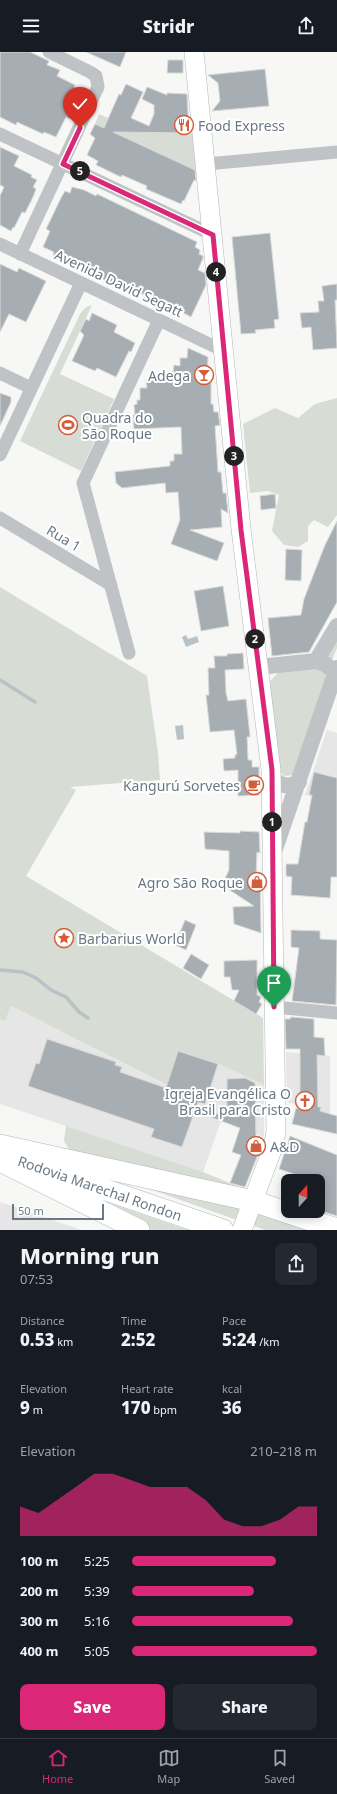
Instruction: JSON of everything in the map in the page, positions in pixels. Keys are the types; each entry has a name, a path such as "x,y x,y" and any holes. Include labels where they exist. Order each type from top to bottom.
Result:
{"main road":[{"path":"194,52 241,530 272,777 276,1136 242,1230"},
{"path":"0,1145 251,1206 337,1229"},
{"name":"Rodovia Marechal Rondon","path":"0,1154 223,1230"},
{"path":"0,1161 139,1230"}],"street":[{"path":"20,254 96,93 98,82 96,76 90,72 49,52"},
{"path":"0,134 213,235"},
{"path":"206,164 337,152"},
{"name":"Avenida David Segatt","path":"0,244 224,351"},
{"path":"0,455 81,283"},
{"path":"129,653 83,484 159,320"},
{"path":"0,373 31,388"},
{"name":"Rua 1","path":"0,518 111,585"},
{"path":"316,661 337,626"},
{"path":"259,667 316,661 336,670 272,858"},
{"path":"272,777 279,784 284,786 299,782"},
{"path":"274,1007 337,1013"}],"shaded area":[{"path":"99,114 139,132 193,133 197,171 95,124"},
{"path":"92,305 60,374 114,399 81,471 20,441 80,314 85,308"},
{"path":"337,398 337,515 328,527 314,520 308,526 308,541 298,547 284,545 272,531 279,495 268,491 250,493 243,424 275,408 298,418 315,404"},
{"name":"Barbarius World","path":"0,587 147,676 158,753 160,780 70,787 76,790 26,876 263,1018 264,1085 221,1065 179,1051 167,1085 11,1006 5,1021 0,1019"},
{"path":"337,634 337,648 332,660 325,656"},
{"path":"186,635 188,639 197,636 199,642 186,647 182,637"},
{"path":"321,668 327,676 292,775 284,776 279,771 269,682 279,672"},
{"path":"183,725 184,739 177,740 175,726"},
{"path":"327,730 337,733 337,800 305,795"},
{"path":"11,1006 166,1085 178,1051 221,1065 264,1085 264,1137 221,1121 203,1172 0,1104 0,1019 5,1021"},
{"path":"286,1052 330,1056 330,1114 287,1102"},
{"path":"66,1126 203,1172 244,1189 71,1152 64,1141"},
{"path":"110,1173 318,1230 265,1230 110,1175"},
{"path":"68,1189 188,1230 148,1230"},
{"path":"0,1202 76,1228 81,1230 0,1230"}],"building":[{"path":"0,52 30,52 49,61 47,65 60,70 57,76 75,85 74,87 80,90 72,108 75,109 70,119 66,117 56,137 44,132 43,134 17,122 16,125 0,117"},
{"path":"86,52 126,52 120,67"},
{"path":"168,60 183,60 183,73 167,73"},
{"path":"265,69 269,106 212,111 220,101 218,83 208,75"},
{"path":"126,84 143,92 131,118 149,126 154,114 154,105 142,99 147,87 167,95 167,93 187,94 189,133 113,132 195,170 196,181 194,180 184,201 183,200 181,204 146,189 147,186 122,175 121,177 96,165 98,161 87,155 95,138 90,134 95,124 104,128 119,94 121,95"},
{"path":"0,147 19,156 14,166 32,175 31,177 37,180 33,187 36,189 25,213 22,212 11,231 0,225 0,196 4,187 0,185"},
{"path":"72,187 84,190 96,196 97,194 197,242 195,247 200,250 199,254 203,256 198,270 205,273 206,285 191,317 180,311 178,315 165,309 147,300 149,297 129,288 128,291 53,255 54,252 43,247 50,231 46,229 65,191 70,193"},
{"path":"270,233 279,319 274,320 275,328 255,330 256,333 241,334 232,237"},
{"path":"0,264 17,272 19,268 46,281 26,322 9,314 0,332"},
{"path":"337,284 337,300 335,300 337,348 313,350 311,327 302,328 300,313 319,312 318,301 324,301 322,286"},
{"path":"92,313 117,325 114,332 135,343 131,352 129,351 116,377 97,368 95,371 72,361 84,335 80,331 86,319 89,321"},
{"path":"188,348 208,357 207,382 211,382 211,404 213,404 214,412 218,412 220,425 215,426 218,472 221,472 223,493 226,493 228,513 221,509 222,527 190,530 224,543 217,561 171,544 180,520 178,492 166,493 165,483 122,488 116,483 115,472 170,466 170,461 174,461 174,454 182,454 181,427 134,429 133,415 135,415 134,405 137,404 137,400 140,400 140,388 147,388 146,380 172,381 174,365 180,366 180,358 187,358"},
{"path":"0,393 11,397 11,402 0,426"},
{"path":"275,494 276,508 261,510 260,496"},
{"path":"337,521 337,602 309,652 272,656 268,618 301,615 304,599 325,545"},
{"path":"286,549 302,550 301,581 285,580"},
{"path":"223,586 229,626 201,631 194,591"},
{"path":"243,653 244,669 225,670 226,693 228,701 246,699 250,737 247,737 248,760 252,760 252,767 259,767 259,795 238,796 238,770 224,771 223,759 235,758 235,755 237,754 234,730 210,732 206,695 209,695 208,668 215,668 214,656 227,656 227,654"},
{"path":"314,772 337,778 337,877 331,877 330,898 291,895 292,877 286,876 286,864 298,864 305,822 307,822 312,795 309,795"},
{"path":"240,831 259,832 260,853 257,852 256,875 260,875 261,933 234,924 233,907 254,906 222,885 229,870 229,851 205,849 204,832 240,833"},
{"path":"185,920 196,925 186,950 175,945"},
{"path":"291,930 320,931 320,939 337,940 336,1005 292,1001 299,948 291,947"},
{"path":"191,954 209,965 201,979 183,968"},
{"path":"257,960 257,995 261,997 259,1002 262,1004 256,1014 234,1001 239,990 232,990 230,977 224,977 224,961"},
{"path":"291,1017 314,1019 314,1037 324,1038 325,1056 317,1055 318,1107 321,1107 320,1111 337,1116 337,1134 292,1124 296,1108 300,1109 300,1049 286,1049 285,1019 290,1019"},
{"path":"47,1039 116,1062 115,1065 122,1067 120,1072 166,1088 178,1051 218,1064 205,1104 198,1102 182,1147 151,1137 154,1129 28,1086 36,1063 39,1064"},
{"path":"245,1078 255,1083 256,1139 263,1142 245,1187 230,1183 241,1155 232,1152 240,1128 208,1116 209,1113 227,1115 227,1079"},
{"path":"290,1136 337,1155 337,1216 325,1212 325,1174 294,1174 279,1169"}],"waterway":[{"path":"0,680 35,702"},
{"path":"0,970 23,972 36,978 51,990 66,997 79,1012 88,1018"}],"place":[{"name":"Food Express","path":"184,125"},
{"name":"Adega","path":"204,375"},
{"name":"Quadra do São Roque","path":"68,425"},
{"name":"Kangurú Sorvetes","path":"254,785"},
{"name":"Agro São Roque","path":"257,882"},
{"name":"Barbarius World","path":"64,938"},
{"name":"Igreja Evangélica O Brasil para Cristo","path":"305,1101"},
{"name":"A&D","path":"256,1146"}],"route":[{"path":"80,128 63,164 213,235 241,530 272,770 274,1007"}]}
